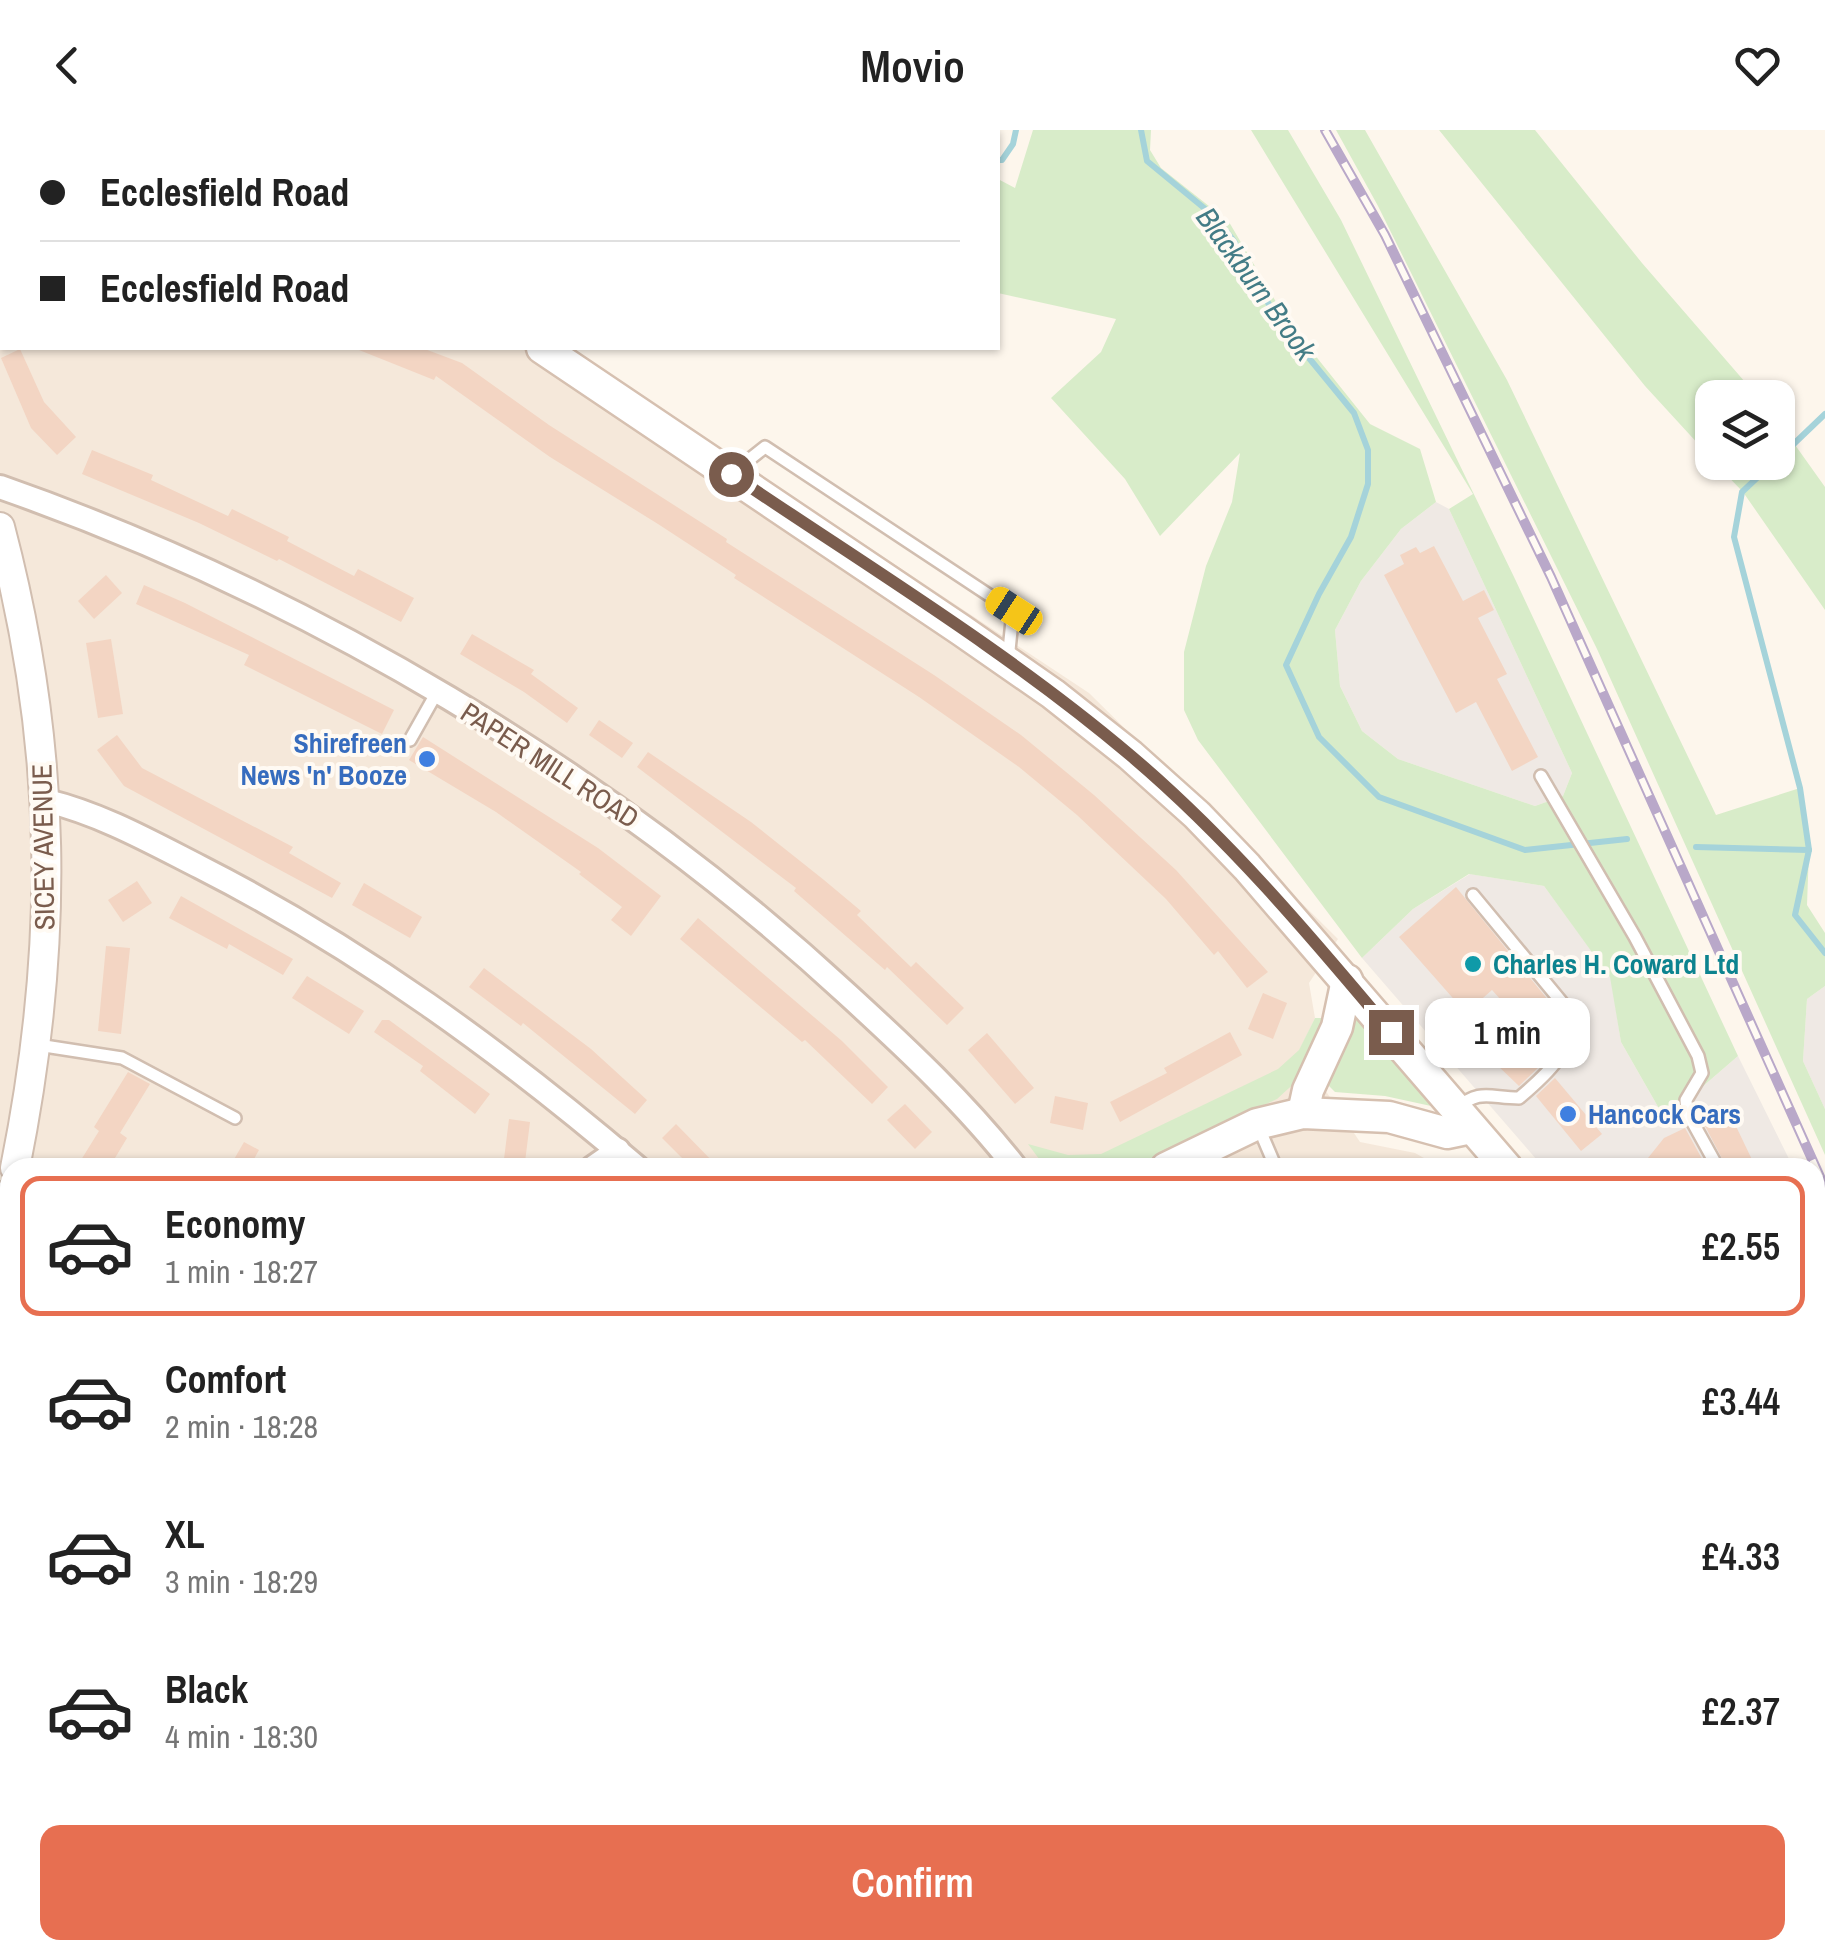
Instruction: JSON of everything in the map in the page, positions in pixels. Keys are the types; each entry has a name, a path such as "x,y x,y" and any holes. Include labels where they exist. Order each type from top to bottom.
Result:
{"main road":[{"path":"545,350 1008,662 1130,755 1248,866 1498,1158"},
{"path":"1304,1114 1308,1090 1337,1027 1347,980"},
{"path":"1187,1158 1258,1124 1304,1114 1390,1118 1447,1133 1464,1119"}],"street":[{"name":"PAPER MILL ROAD","path":"0,487 227,581 437,692 636,820 796,946 929,1070 1007,1158"},
{"name":"SICEY AVENUE","path":"0,527 25,634 47,801 45,952 38,1045 17,1158"},
{"path":"47,801 104,820 183,858 337,944 449,1017 627,1158"},
{"path":"606,1158 618,1150"}],"lane":[{"path":"731,474 765,447 1014,611 1008,662"},
{"path":"410,740 437,692"},
{"path":"1542,776 1636,937 1698,1056 1702,1073 1686,1100 1687,1112 1712,1158"},
{"path":"1464,1119 1471,1096 1520,1098 1550,1071 1572,1026 1569,1012 1472,896"},
{"path":"38,1045 122,1058 235,1118"},
{"path":"1258,1124 1272,1158"}],"shaded area":[{"path":"0,350 571,350 1089,693 1338,939 1309,983 1315,1018 1299,1051 1360,1142 1424,1158 0,1158"},
{"path":"1436,502 1449,509 1572,773 1563,796 1535,806 1398,759 1362,731 1340,686 1335,630 1361,581 1401,529"},
{"path":"1470,874 1544,886 1611,977 1621,1042 1665,1119 1738,1056 1789,1158 1535,1158 1362,958 1413,909"},
{"path":"1825,986 1825,1109 1803,1061 1807,999"}],"green space":[{"path":"1033,130 1151,130 1150,150 1161,168 1229,222 1286,319 1370,424 1420,449 1436,502 1401,529 1361,581 1335,630 1340,686 1362,731 1398,759 1535,806 1563,796 1572,773 1449,509 1473,494 1251,130 1288,130 1341,220 1515,579 1738,1056 1665,1119 1621,1042 1610,977 1544,886 1469,874 1413,909 1362,958 1198,740 1184,710 1184,652 1206,566 1232,502 1240,453 1160,536 1125,479 1051,398 1101,352 1116,319 1000,293 1000,180 1015,188"},
{"path":"1336,130 1365,130 1507,380 1716,815 1800,788 1809,850 1807,905 1825,933 1825,986 1807,999 1803,1061 1825,1109 1825,1155 1597,649 1378,206"},
{"path":"1439,130 1535,130 1743,380 1695,380 1695,440 1645,386"},
{"path":"1795,445 1825,487 1825,610 1731,480 1795,480"},
{"path":"1315,1018 1326,1018 1311,1068 1277,1099 1151,1158 1038,1158 1028,1144 1068,1155 1101,1154 1278,1069 1299,1050"},
{"path":"1354,1019 1364,1021 1431,1106 1385,1096 1335,1092 1327,1084"}],"building":[{"path":"20,350 44,402 76,437 57,455 31,428 1,358"},
{"path":"359,350 427,350 462,363 549,425 727,539 726,542 934,675 1021,735 1094,795 1176,870 1268,972 1247,988 1218,951 1214,955 1166,899 1077,815 1019,767 919,697 734,578 736,575 550,457 436,376 434,380"},
{"path":"92,450 153,475 151,480 228,516 232,509 354,576 358,569 414,598 401,622 279,559 82,474"},
{"path":"1434,546 1463,601 1484,590 1494,610 1478,618 1507,674 1497,679 1538,757 1512,771 1476,702 1456,713 1384,575 1404,564 1400,555 1416,547 1420,553"},
{"path":"106,575 122,593 94,619 78,601"},
{"path":"144,585 394,710 382,734 244,665 249,655 136,604"},
{"path":"472,634 534,670 531,674 578,708 567,723 460,654"},
{"path":"111,639 123,714 98,718 86,643"},
{"path":"599,720 633,743 622,758 589,735"},
{"path":"117,735 142,768 293,847 289,853 341,883 332,898 124,786 97,750"},
{"path":"423,737 598,848 661,896 631,936 611,920 622,907 581,872 496,812 409,760"},
{"path":"648,752 751,822 824,880 861,911 857,915 911,967 916,962 964,1008 947,1025 887,967 885,970 794,891 796,888 637,767"},
{"path":"137,881 152,903 123,922 108,900"},
{"path":"364,883 422,917 410,938 352,905"},
{"name":"Charles H. Coward Ltd","path":"1456,887 1553,1006 1527,1029 1492,990 1466,1013 1399,937"},
{"path":"181,896 293,959 283,975 229,944 227,949 169,918"},
{"path":"698,918 842,1041 888,1087 872,1104 805,1040 802,1042 680,939"},
{"path":"106,946 130,948 121,1034 98,1031"},
{"path":"484,968 591,1049 647,1100 635,1114 523,1023 521,1026 469,987"},
{"path":"307,976 364,1011 349,1034 292,998"},
{"path":"1263,993 1287,1003 1273,1039 1248,1029"},
{"path":"382,1020 389,1020 490,1094 475,1114 420,1071 423,1066 374,1032"},
{"path":"1534,1027 1552,1044 1539,1058 1543,1063 1519,1086 1497,1065"},
{"path":"1230,1032 1242,1055 1120,1122 1110,1102 1167,1073 1164,1068"},
{"path":"987,1033 1034,1088 1015,1104 968,1050"},
{"path":"128,1072 150,1084 120,1133 127,1138 115,1158 82,1158 99,1131 94,1127"},
{"name":"Hancock Cars","path":"1555,1078 1602,1134 1581,1151 1536,1096"},
{"path":"1055,1096 1088,1103 1083,1130 1050,1123"},
{"path":"905,1104 932,1132 915,1149 887,1120"},
{"path":"509,1119 530,1122 526,1158 504,1158"},
{"path":"1733,1120 1751,1158 1722,1158 1704,1124"},
{"path":"676,1124 709,1158 682,1158 662,1138"},
{"path":"1685,1128 1702,1158 1648,1158 1664,1138"},
{"path":"244,1142 259,1150 255,1158 235,1158"}],"waterway":[{"name":"Blackburn Brook","path":"1000,160 1013,144 1016,130"},
{"name":"Blackburn Brook","path":"1141,130 1147,161 1215,217 1234,241 1277,319 1354,413 1368,450 1368,484 1351,537 1286,665 1319,737 1379,797 1525,850 1627,839"},
{"path":"1795,443 1825,414"},
{"path":"1755,480 1742,492 1734,537 1800,788 1809,850"},
{"name":"Blackburn Brook","path":"1696,847 1809,850 1795,915 1825,953"}],"railway":[{"path":"1325,130 1385,235 1551,577 1812,1158"}],"place":[{"name":"Shirefreen News 'n' Booze","path":"427,759"},
{"name":"Charles H. Coward Ltd","path":"1473,964"},
{"name":"Hancock Cars","path":"1568,1114"}],"route":[{"path":"731,474 1053,694 1130,755 1248,866 1391,1032"}]}
